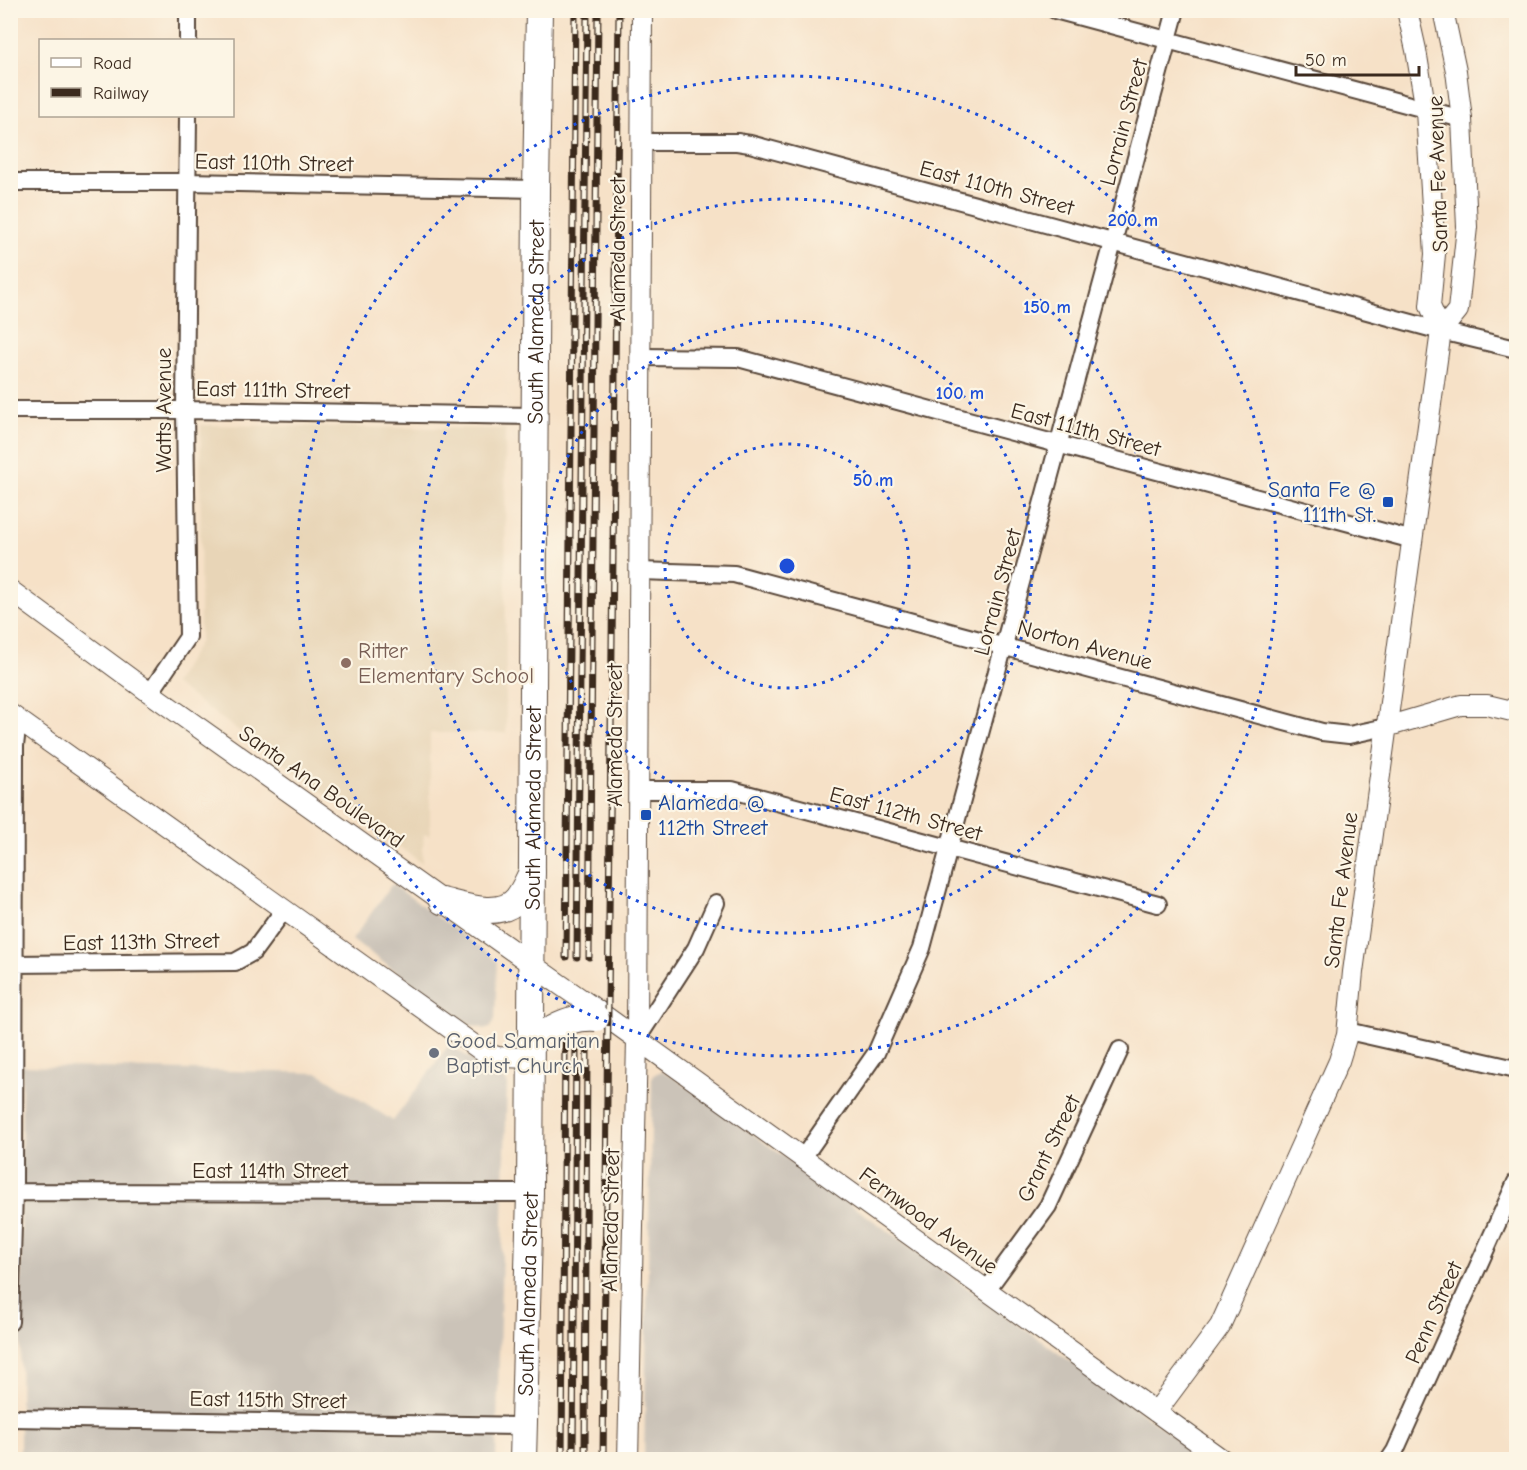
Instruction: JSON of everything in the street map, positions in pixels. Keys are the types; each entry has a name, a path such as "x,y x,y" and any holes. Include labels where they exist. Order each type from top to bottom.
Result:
{"main road":[{"name":"South Alameda Street","path":"523,1460 530,1193 539,10"},
{"path":"442,901 471,909 508,906 518,899 532,872"},
{"path":"530,1058 550,1030 570,1020 599,1014"}],"street":[{"path":"188,10 188,39"},
{"name":"Alameda Street","path":"628,1460 637,1039 642,10"},
{"path":"1055,10 1462,119"},
{"name":"Lorrain Street","path":"802,1159 876,1053 922,948 1176,10"},
{"name":"Santa Fe Avenue","path":"1407,10 1426,111 1435,254 1430,306 1441,332"},
{"name":"Santa Fe Avenue","path":"1156,1412 1220,1326 1339,1061 1348,1031 1353,972 1441,332 1458,310 1463,272 1467,227 1462,119 1456,70 1443,10"},
{"name":"Watts Avenue","path":"150,693 188,637 185,410 188,117"},
{"name":"East 110th Street","path":"641,142 744,142 1441,332 1516,349"},
{"name":"East 110th Street","path":"10,182 187,182 536,189"},
{"name":"East 111th Street","path":"640,357 738,358 1413,540"},
{"name":"East 111th Street","path":"10,410 185,410 536,416"},
{"name":"Norton Avenue","path":"639,571 734,574 1322,732 1349,735 1386,727 1461,705 1487,705 1516,712"},
{"name":"Santa Ana Boulevard","path":"10,590 150,693 599,1014"},
{"path":"13,721 485,1053 498,1057 530,1058"},
{"path":"10,1322 16,736 13,721"},
{"name":"East 112th Street","path":"638,790 732,790 1158,904"},
{"path":"637,1039 696,948 716,903"},
{"name":"East 113th Street","path":"12,964 235,962 253,952 284,910"},
{"name":"Fernwood Avenue","path":"599,1014 1222,1460"},
{"path":"1348,1031 1516,1069"},
{"name":"Grant Street","path":"986,1291 1048,1206 1120,1050"},
{"name":"Penn Street","path":"1389,1460 1516,1182"},
{"name":"East 114th Street","path":"12,1192 530,1193"},
{"name":"East 115th Street","path":"10,1418 525,1426"}],"shaded area":[{"name":"Ritter Elementary School","path":"201,425 505,429 506,733 430,733 430,836 424,834 422,863 174,684 200,641"},
{"path":"392,884 497,962 495,1019 490,1028 471,1025 352,940"},
{"path":"449,1045 507,1082 496,1459 20,1460 22,1066 319,1073 393,1121"},
{"path":"662,1071 1206,1459 644,1460 652,1079 655,1074"}],"railway":[{"path":"566,957 575,10"},
{"path":"577,957 587,10"},
{"path":"589,957 598,10"},
{"path":"603,1460 619,10"},
{"path":"562,1460 565,1042"},
{"path":"573,1460 576,1042"},
{"path":"585,1460 587,1042"}],"place":[{"name":"Santa Fe @ 111th St.","path":"1388,502"},
{"name":"Ritter Elementary School","path":"346,663"},
{"name":"Alameda @ 112th Street","path":"646,815"},
{"name":"Good Samaritan Baptist Church","path":"434,1053"}]}
